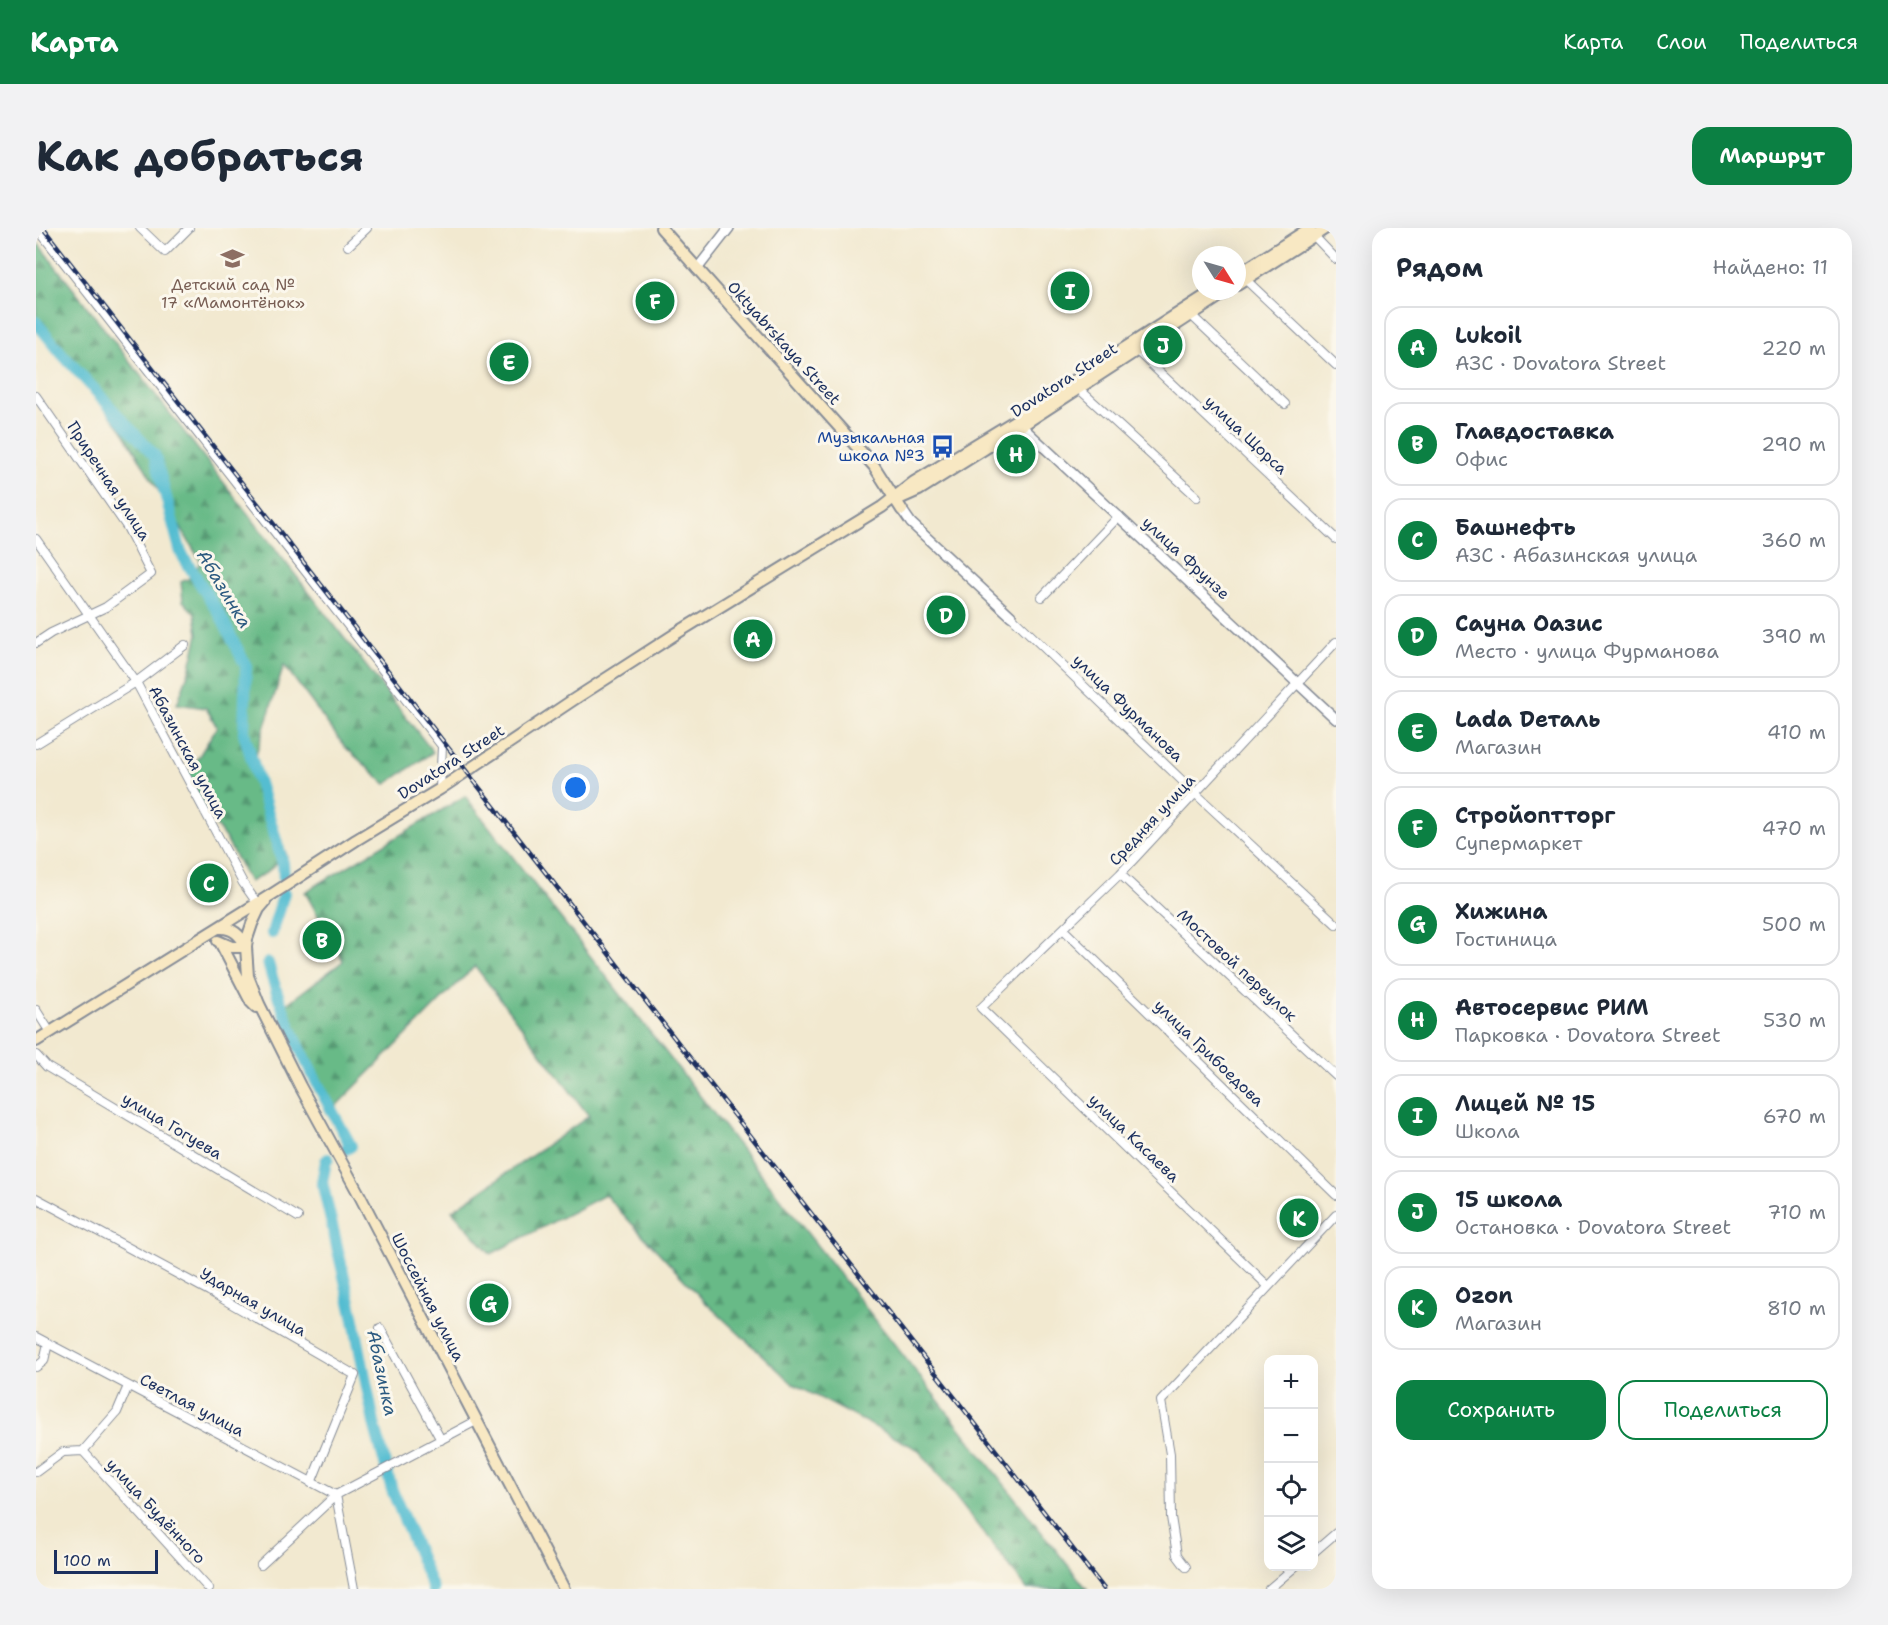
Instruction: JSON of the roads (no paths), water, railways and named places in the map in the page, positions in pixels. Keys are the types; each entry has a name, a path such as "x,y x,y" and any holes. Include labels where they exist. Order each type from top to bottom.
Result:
{"main road":[{"name":"Oktyabrskaya Street","path":"661,228 699,266 874,466 898,500"},
{"path":"669,228 699,266"},
{"path":"1246,276 1312,232 1326,228"},
{"name":"Dovatora Street","path":"1018,423 1045,399 1199,300"},
{"name":"Dovatora Street","path":"36,1041 440,789 658,645 882,507 919,490 1018,423 1137,351 1214,300"},
{"path":"246,947 259,917 274,893"},
{"path":"219,927 234,932 243,940 246,947"},
{"path":"198,940 211,938 232,947 246,947"},
{"name":"Шоссейная улица","path":"220,942 251,1002 266,1018"},
{"name":"Шоссейная улица","path":"246,947 248,976 266,1018 559,1589"},
{"name":"Шоссейная улица","path":"474,1422 564,1589"}],"street":[{"path":"37,228 442,746 440,789"},
{"path":"140,228 165,252 189,228"},
{"path":"348,246 368,228"},
{"path":"699,266 729,228"},
{"path":"1312,232 1336,259"},
{"path":"1246,285 1336,365"},
{"path":"1191,315 1285,404"},
{"name":"улица Щорса","path":"1137,351 1336,539"},
{"path":"1078,388 1197,497"},
{"name":"Приречная улица","path":"36,396 127,527 151,574 89,617"},
{"name":"улица Фрунзе","path":"1018,423 1336,718"},
{"name":"улица Фурманова","path":"898,500 911,523 1336,924"},
{"path":"1042,597 1119,516"},
{"name":"Абазинская улица","path":"36,539 136,682 243,883 256,903"},
{"path":"36,643 51,633 89,617"},
{"name":"Средняя улица","path":"981,1008 1120,874 1336,642"},
{"path":"36,744 136,682 185,645"},
{"name":"Мостовой переулок","path":"1120,874 1336,1076"},
{"name":"улица Грибоедова","path":"1064,930 1336,1195"},
{"name":"улица Касаева","path":"981,1008 1268,1286"},
{"path":"36,1010 51,1032"},
{"name":"улица Гогуева","path":"36,1055 47,1068 298,1216"},
{"name":"Ударная улица","path":"36,1198 209,1291 354,1376 311,1483"},
{"path":"1186,1567 1177,1555 1171,1517 1170,1454 1161,1401 1336,1215"},
{"path":"380,1328 441,1440"},
{"name":"Светлая улица","path":"36,1337 336,1495"},
{"path":"36,1367 44,1361 48,1343"},
{"path":"36,1472 63,1452 83,1451 117,1412 128,1386"},
{"path":"261,1565 336,1495 474,1422"},
{"name":"улица Будённого","path":"83,1451 209,1589"},
{"path":"336,1495 354,1589"},
{"path":"1318,1549 1336,1534"},
{"path":"1269,1589 1290,1571"}],"waterway":[{"name":"Абазинка","path":"36,322 62,354 155,456 181,553 220,615 246,666 244,733 283,863 284,880"},
{"name":"Абазинка","path":"272,933 284,893"},
{"name":"Абазинка","path":"268,963 293,1034 351,1146 346,1149"},
{"name":"Абазинка","path":"328,1159 322,1182 353,1315 374,1423 392,1490 433,1589"}],"railway":[{"path":"43,228 1104,1589"}],"place":[{"name":"Детский сад № 17 «Мамонтёнок»","path":"233,259"},
{"name":"Лицей № 15","path":"1070,291"},
{"name":"Стройоптторг","path":"655,301"},
{"name":"15 школа","path":"1163,345"},
{"name":"Lada Dеталь","path":"509,362"},
{"name":"Музыкальная школа №3","path":"943,446"},
{"name":"Автосервис РИМ","path":"1016,454"},
{"name":"Сауна Оазис","path":"946,615"},
{"name":"Lukoil","path":"753,639"},
{"name":"Башнефть","path":"209,883"},
{"name":"Главдоставка","path":"322,940"},
{"name":"Ozon","path":"1299,1218"},
{"name":"Хижина","path":"489,1303"}]}
